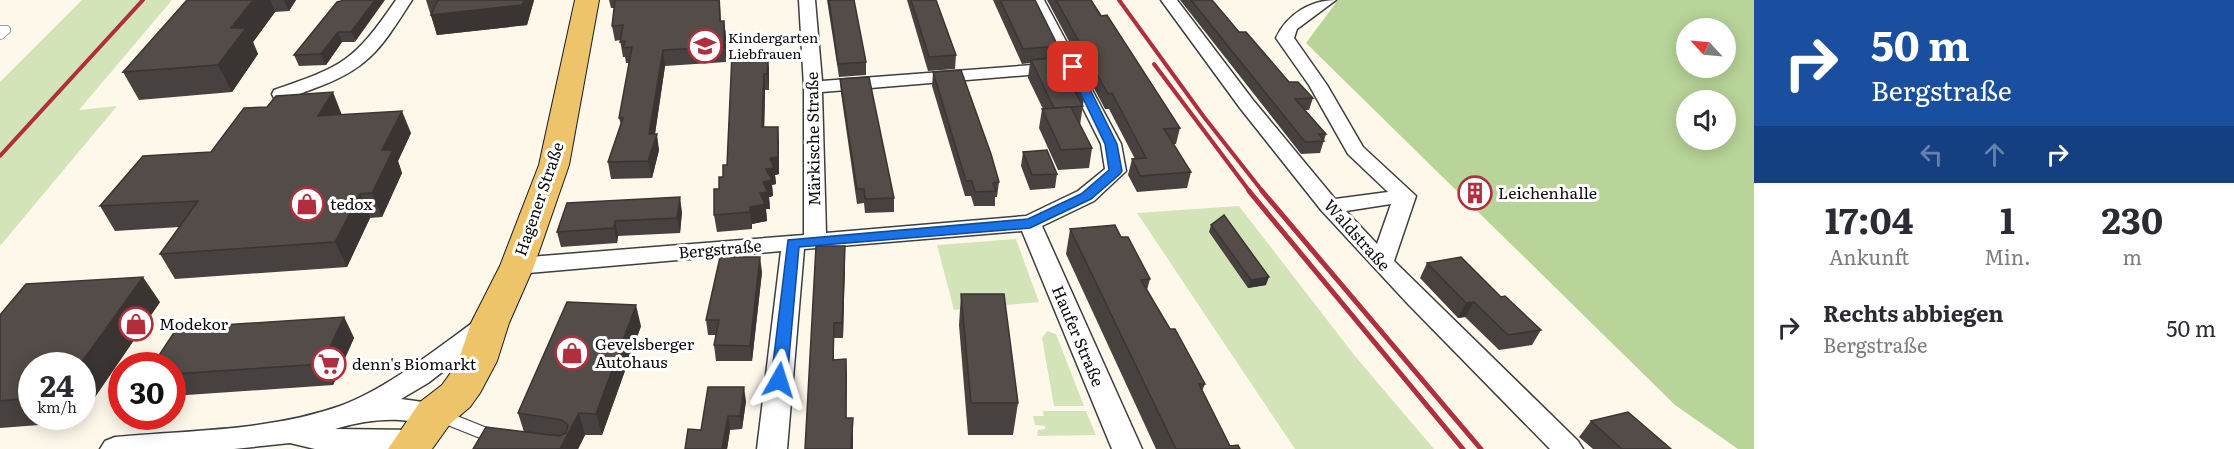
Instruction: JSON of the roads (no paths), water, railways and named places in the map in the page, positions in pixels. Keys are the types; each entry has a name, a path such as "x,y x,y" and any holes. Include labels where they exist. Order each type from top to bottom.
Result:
{"main road":[{"name":"Hagener Straße","path":"420,434 466,382 478,361 490,323 517,266 554,165 587,0"}],"street":[{"path":"281,94 332,75 359,59 369,50 404,0"},
{"name":"Märkische Straße","path":"772,449 804,242 813,87 807,0"},
{"path":"1030,223 1086,196 1116,171 1111,144 1073,67 1036,0"},
{"name":"Waldstraße","path":"1169,0 1261,124 1330,206 1382,263 1568,449"},
{"path":"1328,0 1290,26 1285,38 1318,85 1355,150 1405,196"},
{"path":"813,87 1073,67"},
{"path":"1330,206 1405,196"},
{"path":"1382,263 1405,196"},
{"name":"Bergstraße","path":"517,266 1030,223"},
{"name":"Haufer Straße","path":"1030,223 1127,449"},
{"path":"352,413 418,376 490,323"},
{"path":"115,449 291,432 352,413 396,408 420,434"},
{"path":"291,432 332,441 420,434"}],"lane":[{"path":"0,30 6,30 0,35"},
{"path":"420,434 484,443 510,440"}],"railway":[{"path":"0,156 143,0"},
{"path":"1119,0 1204,117 1263,192"},
{"path":"1154,64 1250,192"},
{"path":"1249,191 1463,449"},
{"path":"1262,191 1481,449"}],"place":[{"name":"Kindergarten Liebfrauen","path":"705,46"},
{"name":"Leichenhalle","path":"1475,193"},
{"name":"tedox","path":"307,204"},
{"name":"Modekor","path":"136,324"},
{"name":"Gevelsberger Autohaus","path":"572,353"},
{"name":"denn's Biomarkt","path":"329,364"}]}
